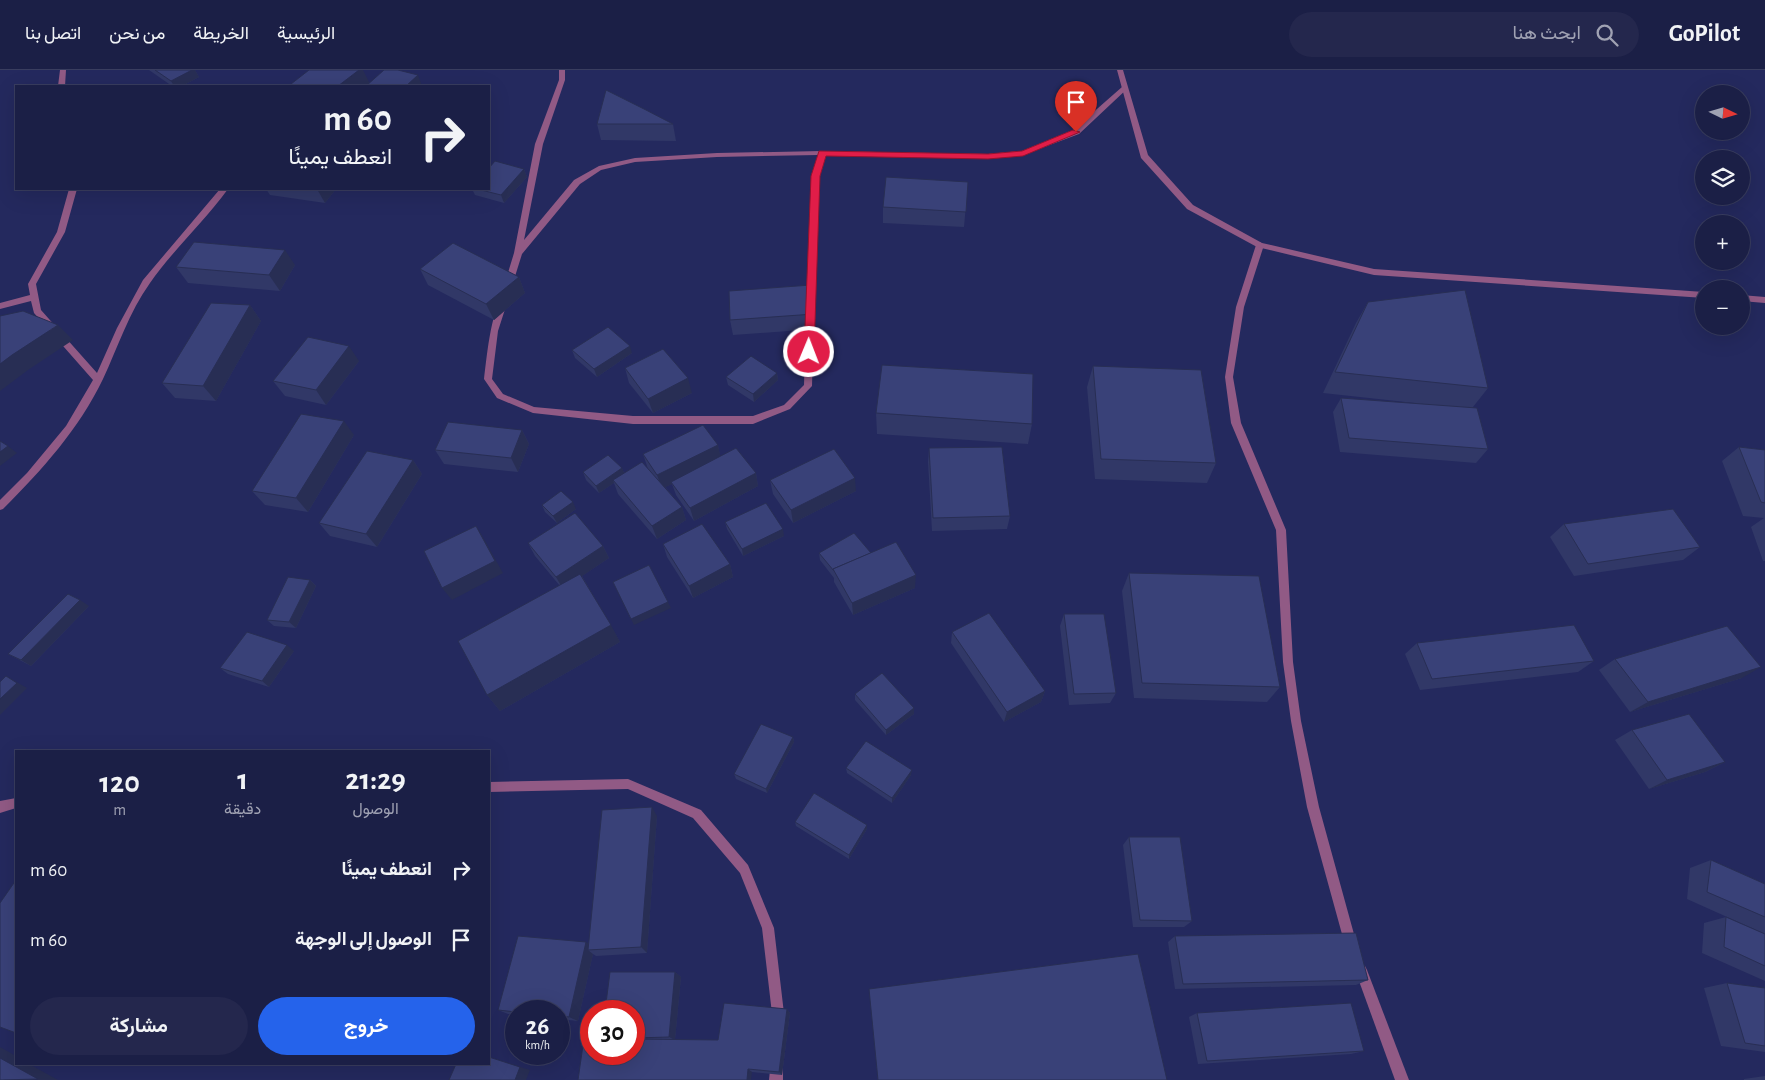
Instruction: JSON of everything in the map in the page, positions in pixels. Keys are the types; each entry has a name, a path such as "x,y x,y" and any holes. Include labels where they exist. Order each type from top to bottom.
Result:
{"street":[{"path":"62,85 63,70"},
{"path":"562,70 562,80 540,144 518,253 494,330 488,379 500,396 533,410 633,420 753,420 788,407 808,386 816,176 822,153"},
{"path":"1120,70 1144,156 1190,207 1260,245 1374,272 1695,294"},
{"path":"518,253 577,182 598,168 644,160 822,153 988,156 1023,153 1076,132 1124,88"},
{"path":"73,190 61,232 32,284 37,311 98,380"},
{"path":"0,506 30,476 69,429 98,380 121,328 146,282 223,190"},
{"path":"1260,245 1240,307 1229,377 1236,423 1281,530 1288,662 1296,721 1313,808 1353,949 1402,1080"},
{"path":"0,306 35,297"},
{"path":"1750,299 1765,300"},
{"path":"490,787 628,784 697,814 744,869 768,928 779,1017 778,1035"},
{"path":"0,807 15,803"},
{"path":"776,1080 777,1053"}],"building":[{"path":"155,70 192,70 171,81"},
{"path":"309,70 359,70 339,85 291,84"},
{"path":"384,70 398,70 418,75 407,85 367,85"},
{"path":"606,90 646,110 673,124 597,124"},
{"path":"495,161 524,169 501,195 481,190 490,190 490,167"},
{"path":"886,177 968,182 966,212 883,207"},
{"path":"194,242 285,250 269,275 176,267"},
{"path":"453,243 519,277 486,304 420,269"},
{"path":"811,285 814,314 730,320 729,291"},
{"path":"1465,290 1488,388 1335,372 1368,302"},
{"path":"211,303 250,305 203,386 162,383"},
{"path":"23,311 58,325 0,364 0,316"},
{"path":"608,327 630,346 594,369 572,350"},
{"path":"308,337 349,346 316,390 273,381"},
{"path":"663,349 688,378 648,399 625,368"},
{"path":"751,356 777,373 753,394 726,377"},
{"path":"882,365 1033,374 1032,424 876,413"},
{"path":"1093,366 1201,370 1216,463 1101,459"},
{"path":"1341,398 1477,408 1488,449 1349,438"},
{"path":"301,414 344,421 296,498 252,491"},
{"path":"448,422 522,430 511,458 435,450"},
{"path":"703,425 718,445 657,475 643,454"},
{"path":"0,441 8,446 0,452"},
{"path":"1002,447 1010,516 933,518 929,448"},
{"path":"1739,447 1765,450 1765,503 1761,502"},
{"path":"736,448 756,473 690,508 671,482"},
{"path":"834,449 855,478 791,510 770,480"},
{"path":"367,451 413,460 366,534 319,523"},
{"path":"608,455 622,468 596,486 583,472"},
{"path":"642,462 682,507 652,526 613,480"},
{"path":"561,491 573,502 553,516 542,505"},
{"path":"766,503 783,529 742,549 725,522"},
{"path":"1673,509 1700,547 1588,564 1564,524"},
{"path":"575,513 603,546 556,577 528,543"},
{"path":"702,524 730,564 689,586 663,544"},
{"path":"476,526 495,561 442,588 424,551"},
{"path":"854,533 871,553 833,569 834,571 819,553"},
{"path":"896,542 916,575 852,603 833,569"},
{"path":"649,565 668,602 631,619 613,582"},
{"path":"1129,573 1259,576 1280,687 1142,683"},
{"path":"580,574 611,625 487,695 458,641"},
{"path":"288,577 310,580 289,622 267,620"},
{"path":"68,594 80,600 21,660 8,654"},
{"path":"989,613 1045,691 1007,712 952,632"},
{"path":"1064,614 1104,614 1116,693 1074,694"},
{"path":"1574,625 1594,661 1432,679 1417,643"},
{"path":"1727,626 1761,667 1648,702 1615,659"},
{"path":"247,632 287,645 262,681 220,668"},
{"path":"882,673 914,708 886,730 855,694"},
{"path":"6,676 17,683 0,699 0,682"},
{"path":"1689,714 1725,762 1667,780 1632,730"},
{"path":"761,724 793,737 766,789 734,774"},
{"path":"866,741 912,770 892,798 846,768"},
{"path":"814,793 867,825 849,855 795,822"},
{"path":"652,807 641,947 588,950 602,810"},
{"path":"1129,837 1180,837 1192,921 1140,920"},
{"path":"1711,860 1765,884 1765,917 1707,892"},
{"path":"15,881 15,1033 0,1027 0,903"},
{"path":"1726,917 1765,934 1765,966 1724,947"},
{"path":"1356,933 1368,980 1183,984 1175,936"},
{"path":"518,936 586,942 570,1013 570,1000 505,1000 505,1011 498,1010"},
{"path":"1138,954 1167,1080 878,1080 869,989"},
{"path":"610,972 675,972 669,1037 645,1038 645,1000 606,1000"},
{"path":"1727,983 1765,988 1765,1046 1745,1043"},
{"path":"724,1003 787,1009 779,1072 748,1069 747,1080 578,1080 580,1065 645,1065 645,1039 718,1040"},
{"path":"1351,1003 1364,1051 1207,1061 1197,1013"},
{"path":"490,1057 505,1062 505,1065 520,1067 515,1080 449,1080 456,1065 490,1065"},
{"path":"0,1058 38,1079 0,1080"}],"route":[{"path":"809,352 816,176 822,153 988,156 1023,153 1076,132"}]}
